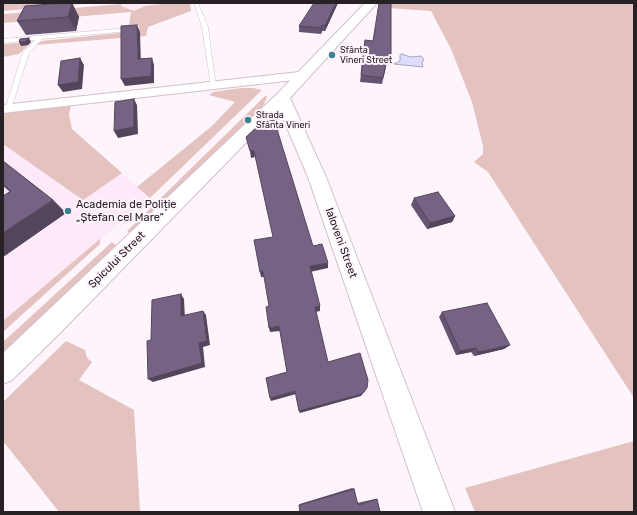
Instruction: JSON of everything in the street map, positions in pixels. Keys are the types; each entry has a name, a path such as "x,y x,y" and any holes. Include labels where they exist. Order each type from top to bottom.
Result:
{"street":[{"path":"282,97 300,76 371,3"},
{"path":"5,109 300,76"},
{"name":"Spicului Street","path":"3,371 282,97"},
{"name":"Ialoveni Street","path":"282,97 316,177 440,512"}],"lane":[{"path":"196,3 205,28 214,86"},
{"path":"3,41 127,30"},
{"path":"5,109 26,52 40,38"}],"shaded area":[{"path":"3,3 94,3 3,11"},
{"path":"121,3 190,3 191,11 139,28 136,12 121,6"},
{"path":"171,3 190,3 191,11 148,27 146,36 36,45 42,41 138,31 139,25 129,25 131,12 3,23 3,14 121,4 121,6 134,11 145,6"},
{"path":"391,3 634,3 634,398 488,172 474,162 483,154 483,146 472,102 451,49 431,11 387,8"},
{"path":"32,42 19,54 3,57 3,44"},
{"path":"241,88 262,90 150,198 137,187 212,126 235,102 209,95 213,92"},
{"path":"266,95 267,98 263,106 130,233 127,231"},
{"path":"71,106 69,115 72,129 122,173 83,200 3,144 3,113"},
{"name":"Academia de Poliție „Ștefan cel Mare“","path":"69,115 72,129 150,198 3,321 3,126"},
{"path":"100,239 100,244 3,332 3,321"},
{"path":"112,242 117,246 3,353 3,342"},
{"path":"66,341 85,350 87,358 92,362 79,380 134,410 140,512 59,512 3,441 3,402"},
{"path":"634,441 634,512 475,512 465,488"}],"water":[{"path":"402,54 410,57 421,56 424,60 422,62 423,67 394,64 400,61 400,55"}],"building":[{"path":"72,3 68,17 17,21 25,6"},
{"path":"314,3 336,3 325,26 322,25 321,28 299,26"},
{"path":"379,3 391,3 391,55 388,55 383,78 361,75 365,40 373,41"},
{"path":"137,25 138,59 152,58 151,76 121,79 121,26"},
{"path":"29,38 25,42 19,42 20,39"},
{"path":"80,58 78,82 58,85 61,61"},
{"path":"134,99 134,127 114,131 115,102"},
{"path":"272,113 313,246 322,244 328,263 310,266 320,306 315,307 328,362 360,353 368,380 367,388 362,394 299,411 295,391 270,398 266,378 287,372 279,326 269,328 266,307 269,306 263,271 260,272 254,240 273,237 254,151 250,151 246,137"},
{"path":"3,161 53,200 3,233 3,196 11,191 3,184"},
{"path":"438,192 455,216 430,223 414,198"},
{"path":"181,294 181,316 203,311 207,341 199,343 202,363 148,379 147,341 151,340 152,300"},
{"path":"487,303 510,345 479,352 476,348 460,351 442,312"},
{"path":"354,489 358,505 377,499 380,512 300,512 299,505"}],"place":[{"name":"Sfânta Vineri Street","path":"332,55"},
{"name":"Strada Sfânta Vineri","path":"248,120"},
{"name":"Academia de Poliție „Ștefan cel Mare“","path":"68,211"}]}
